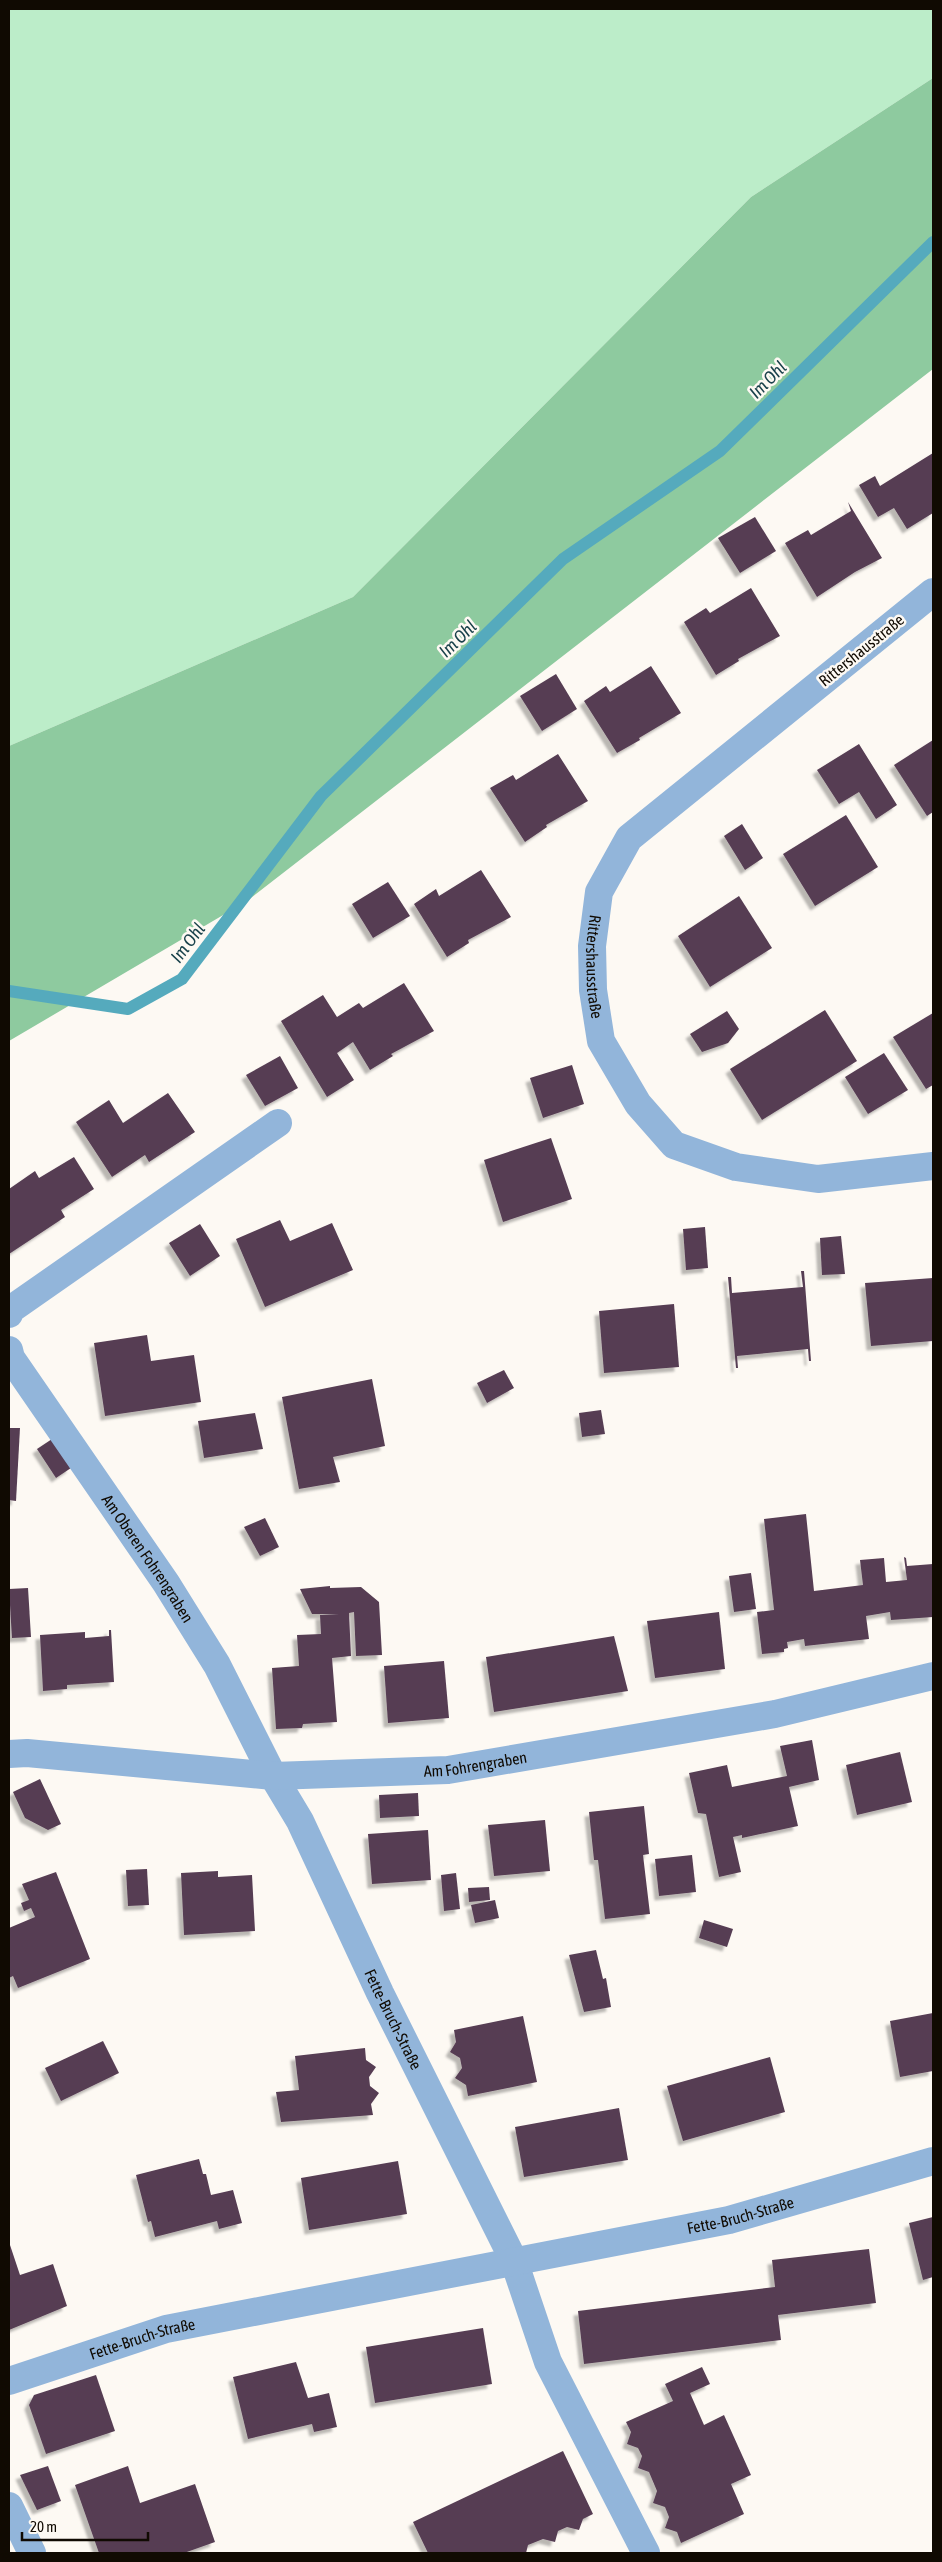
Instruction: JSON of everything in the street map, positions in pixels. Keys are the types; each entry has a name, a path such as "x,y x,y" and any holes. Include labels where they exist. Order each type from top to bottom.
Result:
{"street":[{"name":"Rittershausstraße","path":"933,592 629,838 599,892 592,946 593,990 601,1041 638,1104 674,1145 736,1167 818,1179 933,1166"},
{"path":"9,1314 10,1310 278,1123"},
{"name":"Am Oberen Fohrengraben","path":"9,1350 12,1358 182,1608 217,1666 273,1776"},
{"name":"Am Fohrengraben","path":"9,1754 26,1753 273,1776 448,1770 775,1714 933,1676"},
{"name":"Fette-Bruch-Straße","path":"273,1776 300,1821 380,1992 514,2261 548,2362 646,2553"},
{"name":"Fette-Bruch-Straße","path":"9,2381 166,2329 729,2220 933,2161"},
{"path":"9,2506 32,2553"}],"green space":[{"path":"9,9 933,9 933,78 751,197 353,597 9,746"},
{"path":"933,78 933,369 247,901 9,1041 9,746 353,597 751,197"}],"building":[{"path":"933,453 933,513 907,529 894,508 878,517 859,485 875,476 880,486"},
{"path":"848,502 882,558 855,572 817,597 785,543 808,530 811,535 851,511"},
{"path":"755,517 776,551 740,573 718,538"},
{"path":"751,588 780,636 738,659 739,661 716,675 684,622 706,608 710,613"},
{"path":"651,666 681,713 617,753 584,701 606,686 610,692"},
{"path":"556,674 577,709 542,731 520,696"},
{"path":"933,740 933,812 927,816 894,765"},
{"path":"859,744 897,805 876,819 859,792 839,804 817,770"},
{"path":"558,754 588,801 546,825 547,827 525,842 490,788 513,775 516,780"},
{"path":"846,815 878,867 815,906 783,854"},
{"path":"742,824 763,858 745,870 724,836"},
{"path":"481,870 511,917 468,940 469,943 447,957 414,904 436,889 439,896"},
{"path":"388,882 410,916 373,938 352,904"},
{"path":"739,896 772,948 710,987 678,936"},
{"path":"404,983 434,1031 391,1054 393,1056 370,1070 353,1042 337,1053 354,1080 327,1097 281,1021 323,995 337,1017 359,1003 363,1008"},
{"path":"825,1010 857,1061 762,1120 730,1069"},
{"path":"727,1011 739,1029 728,1043 702,1052 690,1034"},
{"path":"933,1013 933,1085 926,1089 893,1037"},
{"path":"884,1053 908,1090 868,1114 845,1077"},
{"path":"280,1056 298,1088 265,1106 246,1075"},
{"path":"572,1065 584,1104 543,1118 530,1078"},
{"path":"168,1093 195,1132 149,1162 145,1155 112,1177 76,1122 109,1100 123,1123"},
{"path":"551,1138 572,1199 503,1222 484,1160"},
{"path":"74,1157 94,1189 61,1210 65,1217 9,1254 9,1189 35,1171 39,1178"},
{"path":"280,1220 290,1241 332,1223 353,1270 265,1307 236,1239"},
{"path":"200,1224 220,1256 190,1276 169,1243"},
{"path":"705,1227 708,1268 686,1270 683,1229"},
{"path":"841,1236 845,1274 822,1275 820,1238"},
{"path":"801,1271 804,1271 811,1361 809,1361 808,1349 737,1356 738,1368 736,1368 728,1277 731,1277 732,1293 803,1287"},
{"path":"933,1278 933,1341 871,1346 865,1283"},
{"path":"674,1304 679,1367 604,1373 599,1311"},
{"path":"147,1335 151,1361 194,1355 201,1402 105,1416 94,1343"},
{"path":"504,1370 514,1388 487,1403 477,1383"},
{"path":"372,1379 385,1446 333,1457 340,1482 299,1489 282,1397"},
{"path":"601,1410 605,1434 582,1437 579,1413"},
{"path":"255,1413 263,1449 204,1458 198,1421"},
{"path":"9,1428 20,1428 16,1501 9,1500"},
{"path":"52,1439 71,1468 56,1478 37,1449"},
{"path":"806,1514 814,1591 863,1585 860,1560 884,1558 886,1582 907,1580 904,1557 906,1558 907,1566 933,1564 933,1617 891,1620 890,1612 866,1616 869,1639 805,1646 804,1639 787,1642 788,1648 784,1649 784,1652 762,1654 757,1612 774,1610 764,1519"},
{"path":"265,1518 279,1547 260,1556 244,1527"},
{"path":"751,1573 756,1609 734,1612 729,1576"},
{"path":"330,1586 330,1588 361,1587 379,1602 382,1655 356,1656 354,1612 349,1613 351,1656 332,1658 337,1722 303,1724 302,1728 276,1729 272,1668 299,1666 297,1635 321,1634 320,1615 339,1614 312,1614 300,1589"},
{"path":"28,1588 31,1637 12,1638 9,1589"},
{"path":"719,1612 725,1669 655,1678 647,1621"},
{"path":"109,1630 111,1630 114,1682 67,1685 67,1689 43,1691 40,1635 85,1632 85,1638 109,1636"},
{"path":"614,1636 628,1691 494,1712 486,1657"},
{"path":"444,1661 449,1718 388,1723 384,1666"},
{"path":"812,1740 819,1780 789,1787 798,1826 742,1838 742,1835 733,1837 741,1872 719,1877 706,1814 698,1813 689,1773 727,1765 732,1787 787,1776 780,1746"},
{"path":"900,1752 912,1802 857,1815 846,1765"},
{"path":"40,1779 61,1824 48,1830 25,1818 13,1792"},
{"path":"418,1793 419,1816 380,1818 379,1795"},
{"path":"644,1806 649,1854 643,1855 650,1914 605,1919 598,1860 594,1860 589,1812"},
{"path":"545,1820 550,1871 494,1876 488,1825"},
{"path":"428,1830 431,1880 372,1884 368,1834"},
{"path":"692,1855 696,1892 659,1896 655,1859"},
{"path":"147,1869 149,1905 128,1906 126,1870"},
{"path":"218,1871 218,1877 252,1875 255,1931 184,1935 181,1873"},
{"path":"56,1872 90,1959 18,1988 13,1976 9,1978 9,1928 35,1917 31,1908 24,1911 21,1903 29,1900 22,1884"},
{"path":"456,1873 460,1909 444,1911 441,1875"},
{"path":"489,1887 490,1900 469,1902 468,1888"},
{"path":"495,1900 499,1918 475,1923 471,1905"},
{"path":"704,1920 733,1929 727,1947 699,1938"},
{"path":"596,1950 603,1979 606,1978 611,2007 584,2012 569,1955"},
{"path":"933,2013 933,2071 900,2077 890,2021"},
{"path":"523,2016 537,2082 468,2096 466,2085 455,2078 462,2068 460,2058 450,2052 456,2042 454,2030"},
{"path":"103,2041 119,2073 61,2101 45,2068"},
{"path":"365,2048 366,2060 376,2067 369,2077 370,2086 379,2093 371,2104 373,2115 281,2122 276,2092 299,2090 295,2056"},
{"path":"770,2057 785,2112 683,2141 667,2086"},
{"path":"619,2108 628,2160 524,2177 515,2127"},
{"path":"199,2159 203,2174 206,2174 211,2195 233,2190 242,2223 219,2229 217,2221 155,2237 151,2221 148,2222 136,2175"},
{"path":"398,2161 407,2214 309,2230 301,2178"},
{"path":"933,2217 933,2277 923,2280 909,2223"},
{"path":"9,2242 20,2275 53,2264 67,2306 9,2330"},
{"path":"869,2249 876,2303 778,2315 781,2340 584,2364 578,2311 775,2287 772,2260"},
{"path":"483,2328 492,2384 375,2403 366,2347"},
{"path":"296,2362 308,2398 329,2393 337,2427 314,2432 312,2424 248,2439 233,2377"},
{"path":"702,2367 710,2384 690,2393 704,2425 724,2415 751,2475 731,2484 744,2514 681,2543 677,2532 665,2528 669,2517 665,2507 653,2503 657,2491 649,2472 638,2468 642,2456 638,2448 627,2444 631,2432 626,2422 673,2401 665,2384"},
{"path":"96,2375 115,2431 46,2454 29,2405 34,2395"},
{"path":"563,2451 593,2514 583,2519 579,2530 567,2527 558,2531 555,2542 543,2539 528,2545 526,2553 428,2553 413,2522"},
{"path":"48,2466 61,2501 37,2510 20,2475"},
{"path":"128,2466 140,2503 195,2484 215,2542 184,2553 99,2553 75,2485"}],"waterway":[{"name":"Im Ohl","path":"9,991 128,1009 182,979 321,796 563,559 720,451 933,242"}]}
